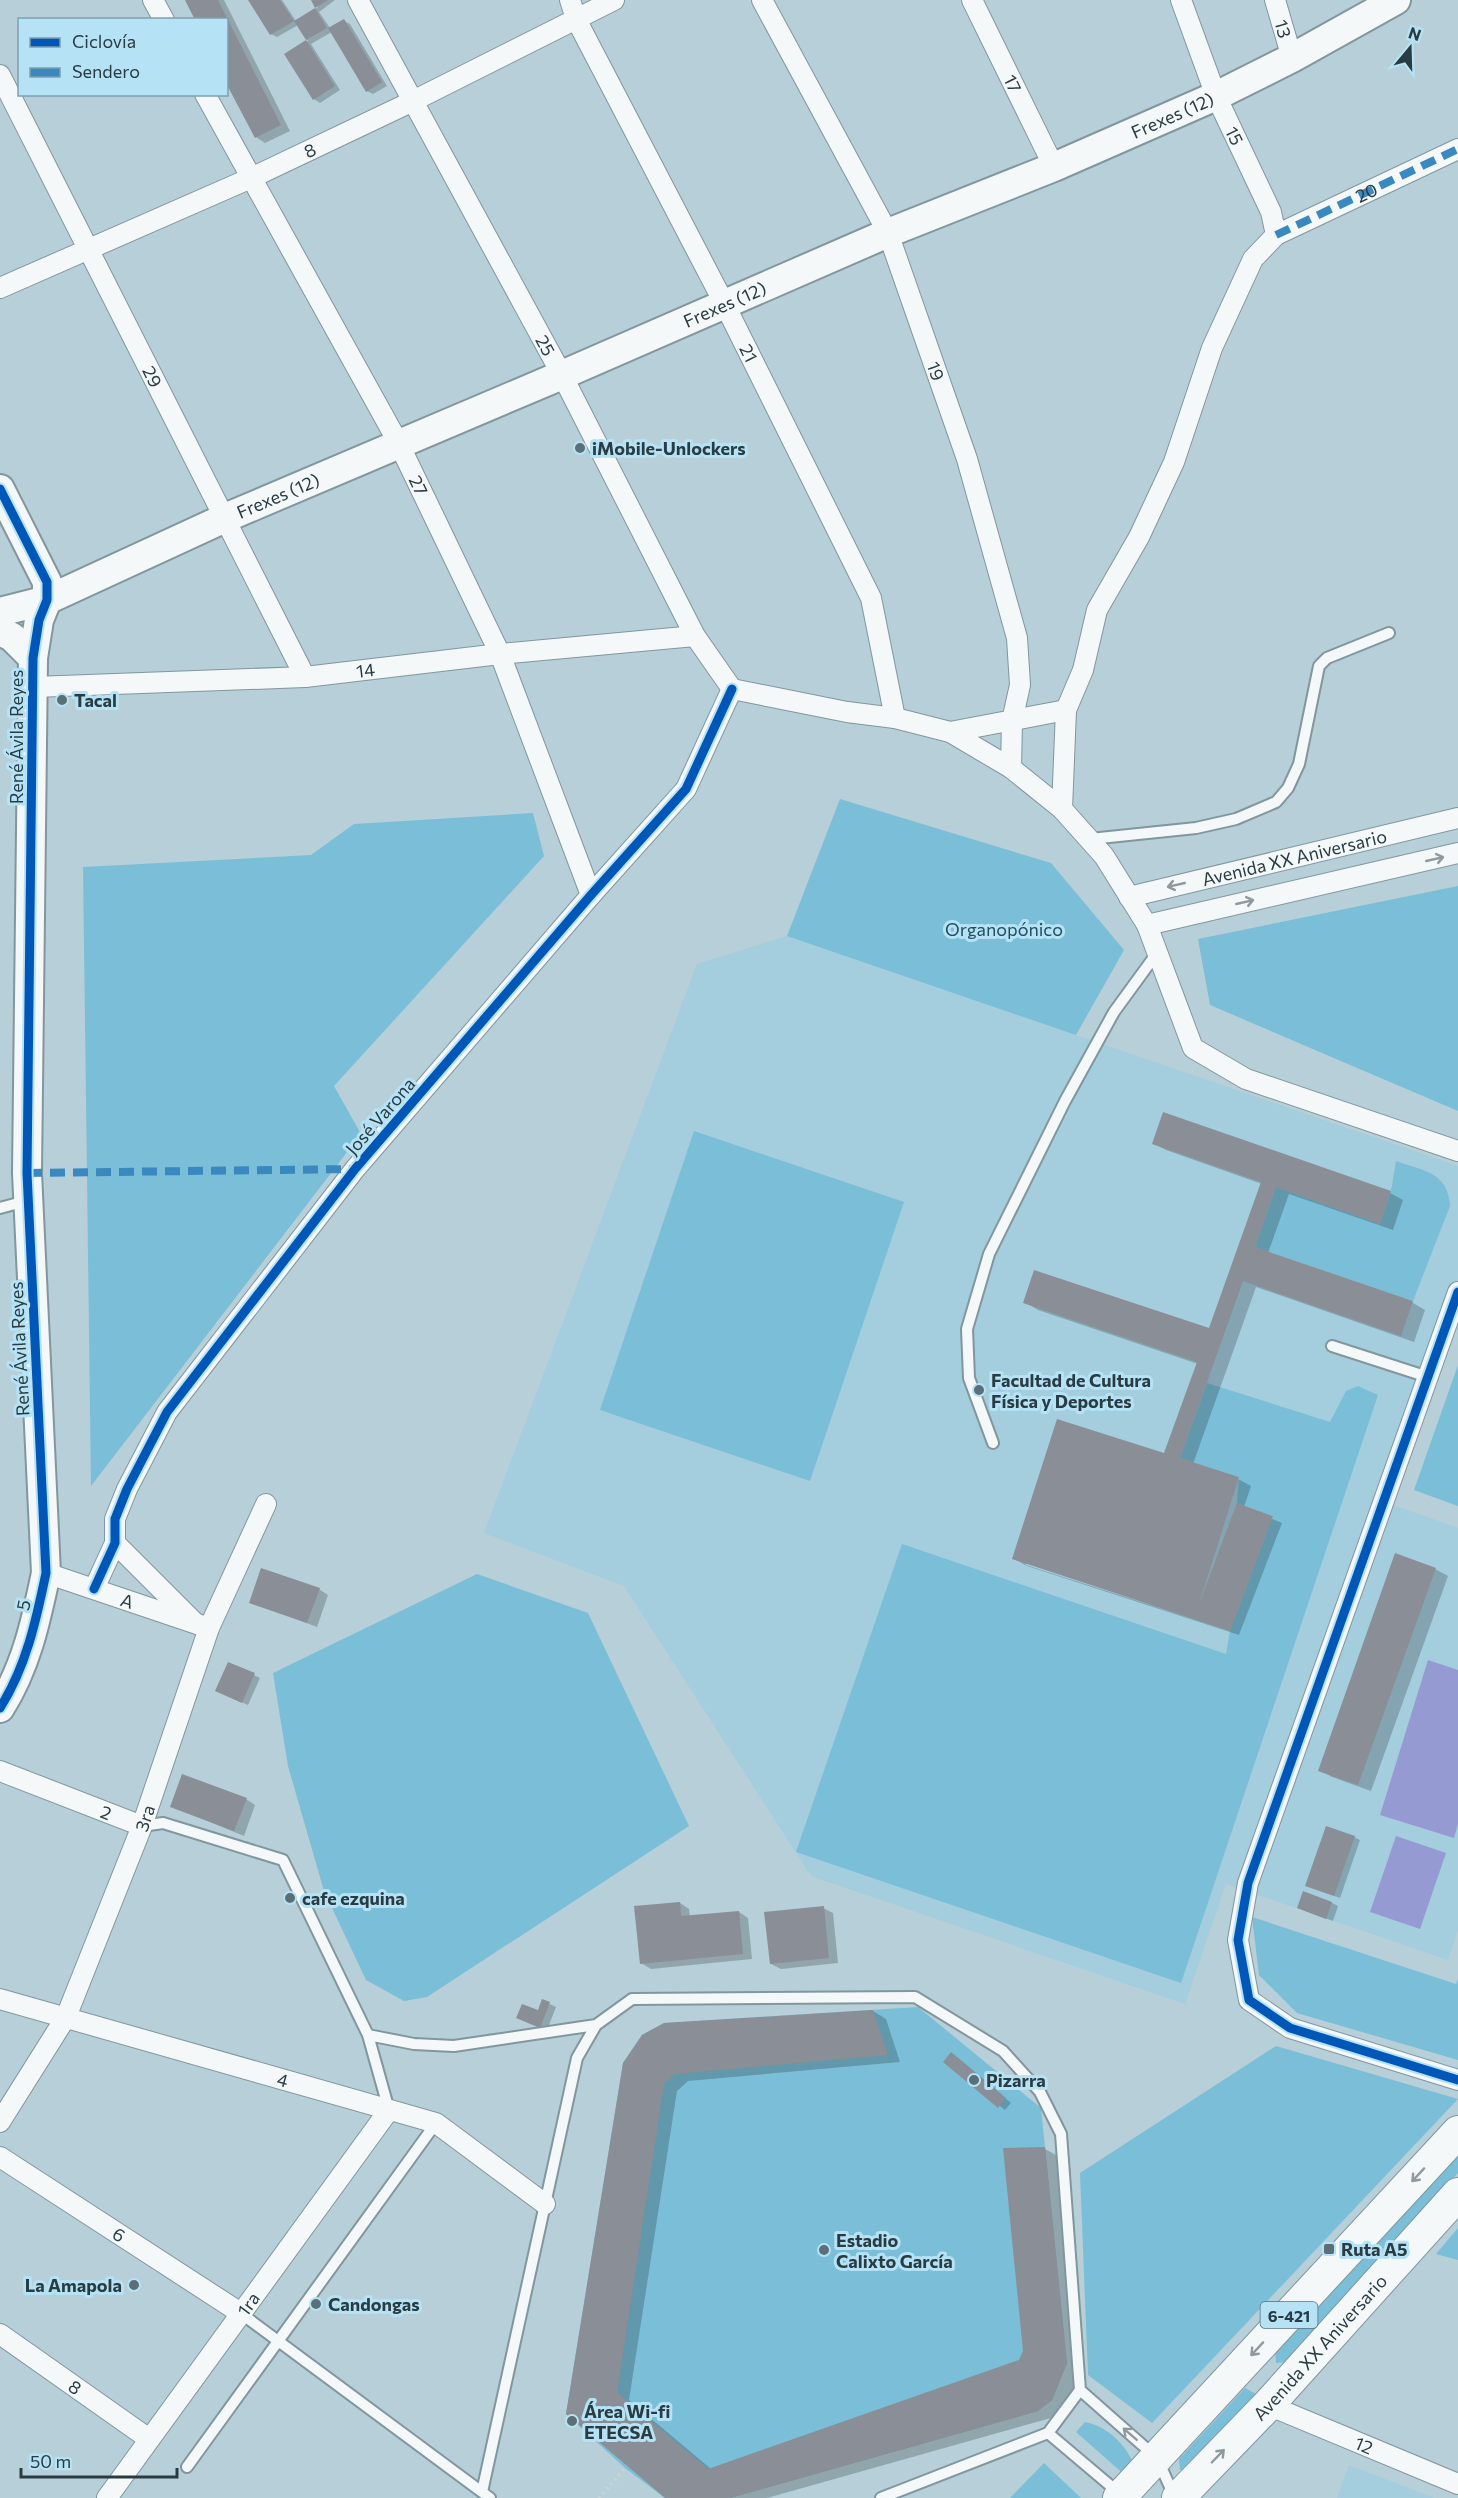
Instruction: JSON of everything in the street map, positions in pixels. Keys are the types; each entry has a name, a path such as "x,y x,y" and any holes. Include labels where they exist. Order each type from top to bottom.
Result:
{"main road":[{"name":"Frexes (12)","path":"0,612 47,600 225,518 888,233 1054,167 1216,96 1292,58 1380,4"},
{"name":"René Ávila Reyes","path":"0,489 47,582 47,600 39,620 33,658 27,1173 46,1573"},
{"path":"0,631 12,637 33,658"},
{"name":"5","path":"0,1708 15,1684 35,1627 46,1573"},
{"name":"6-421","path":"1123,2497 1458,2132"},
{"name":"Avenida XX Aniversario","path":"1176,2498 1268,2405 1458,2194"}],"street":[{"path":"153,0 163,18"},
{"name":"25","path":"358,0 411,102 562,375 695,636 732,689"},
{"name":"8","path":"0,288 251,178 411,102 573,9 614,0"},
{"name":"19","path":"762,0 888,233 967,459 1017,638 1020,685 1012,721 1011,768"},
{"name":"17","path":"972,0 1054,167"},
{"name":"15","path":"1181,0 1216,96 1271,212 1276,235"},
{"name":"13","path":"1275,0 1292,58"},
{"name":"21","path":"573,9 724,303 871,598 895,718"},
{"name":"29","path":"0,75 305,677"},
{"name":"27","path":"206,96 399,444 500,654 591,895"},
{"name":"20","path":"1276,235 1458,148"},
{"path":"1062,808 1066,710 1083,670 1097,610 1139,537 1174,462 1212,348 1253,259 1276,235"},
{"name":"14","path":"34,687 305,677 500,654 695,636"},
{"path":"732,689 847,712 895,718 950,732 1011,768 1062,808 1090,839 1129,897 1147,925 1193,1048 1246,1078 1458,1151"},
{"name":"José Varona","path":"94,1589 115,1543 115,1519 127,1489 167,1412 355,1169 591,895 686,789 732,689"},
{"path":"950,732 1066,710"},
{"name":"Avenida XX Aniversario","path":"1129,897 1458,818"},
{"name":"Avenida XX Aniversario","path":"1147,925 1458,853"},
{"path":"1458,1292 1248,1883 1239,1941 1249,2000 1290,2028 1458,2080"},
{"name":"3ra","path":"0,2122 66,2017 142,1826 202,1625 266,1504"},
{"path":"115,1543 202,1625"},
{"name":"A","path":"46,1573 202,1625"},
{"name":"2","path":"0,1772 142,1826"},
{"name":"4","path":"0,1998 436,2123 545,2204"},
{"name":"1ra","path":"107,2498 239,2312 389,2110"},
{"name":"6","path":"0,2157 239,2312"},
{"name":"8","path":"0,2334 149,2439"},
{"name":"12","path":"1268,2405 1458,2484"}],"lane":[{"path":"1090,839 1196,828 1236,819 1276,802 1288,788 1299,764 1319,666 1327,658 1389,633"},
{"path":"993,1443 969,1378 967,1329 989,1254 1065,1101 1109,1022 1157,953"},
{"path":"0,1208 29,1200"},
{"path":"1332,1346 1428,1377"},
{"name":"2","path":"142,1826 163,1823 283,1860 368,2035"},
{"path":"239,2312 486,2495 577,2058 596,2025 632,1999 915,1997 1003,2051 1040,2092 1061,2134 1080,2390 1048,2433 881,2498"},
{"path":"389,2110 368,2035 414,2044 454,2046 596,2025"},
{"path":"187,2468 436,2123"},
{"path":"1080,2390 1157,2458 1176,2498"},
{"path":"1048,2433 1123,2497"}],"path":[{"path":"599,2498 625,2468"}],"shaded area":[{"name":"Facultad de Cultura Física y Deportes","path":"787,936 1458,1166 1458,1278 1382,1501 1458,1528 1458,1930 1448,1960 1226,1884 1185,2004 811,1876 624,1586 484,1533 697,964"},
{"path":"1428,1660 1458,1670 1458,1824 1454,1838 1380,1815"},
{"path":"1396,1836 1446,1853 1420,1929 1370,1912"},
{"path":"1349,2465 1434,2498 1337,2498"}],"green space":[{"name":"Organopónico","path":"840,799 1051,863 1124,950 1076,1035 787,936"},
{"path":"533,813 544,856 334,1086 361,1134 91,1486 83,867 311,855 354,824"},
{"path":"1458,886 1458,1111 1210,1005 1198,939"},
{"path":"694,1131 904,1202 810,1481 600,1410"},
{"path":"1396,1161 1433,1174 1439,1179 1445,1186 1450,1206 1413,1301 1255,1247 1276,1187 1380,1224 1391,1191"},
{"path":"1458,1365 1458,1506 1414,1490"},
{"path":"1207,1383 1330,1422 1346,1391 1358,1386 1378,1395 1181,1983 796,1852 902,1544 1226,1654 1230,1631 1273,1516 1237,1503 1239,1477 1180,1458"},
{"path":"477,1574 588,1613 689,1826 427,1997 404,2001 366,1980 324,1891 288,1766 273,1673"},
{"path":"1252,1917 1456,1984 1458,1979 1458,2060 1297,2013 1259,1975"},
{"name":"Estadio Calixto García","path":"918,2007 1041,2108 1067,2363 1052,2400 1038,2411 730,2498 665,2498 625,2468 566,2414 623,2063 642,2035 664,2023"},
{"path":"1276,2046 1458,2099 1152,2423 1088,2375 1080,2173"},
{"path":"1458,2152 1458,2173 1286,2362 1276,2363 1275,2349"},
{"path":"1458,2228 1458,2260 1436,2254"},
{"path":"1245,2388 1258,2395 1188,2469 1180,2470 1179,2459"},
{"path":"1085,2422 1108,2432 1121,2444 1134,2466 1127,2477 1076,2432"},
{"path":"1044,2463 1081,2498 1010,2498"}],"building":[{"path":"185,0 218,0 227,18 194,18"},
{"path":"248,0 280,0 294,21 270,35"},
{"path":"311,0 328,0 315,8"},
{"path":"315,8 327,28 306,40 294,21"},
{"path":"344,19 382,82 366,92 328,28"},
{"path":"228,20 281,125 255,138 228,87"},
{"path":"306,40 335,86 313,100 284,54"},
{"path":"1163,1112 1391,1191 1380,1224 1276,1187 1255,1247 1413,1301 1401,1336 1243,1281 1180,1458 1239,1477 1198,1607 1237,1503 1273,1516 1230,1631 1012,1559 1057,1419 1164,1453 1197,1362 1023,1303 1034,1270 1209,1328 1261,1182 1152,1144"},
{"path":"1395,1553 1436,1568 1358,1785 1318,1771"},
{"path":"261,1568 320,1588 307,1623 249,1603"},
{"path":"228,1662 255,1673 242,1703 215,1691"},
{"path":"182,1774 247,1798 234,1831 170,1807"},
{"path":"1326,1826 1355,1836 1334,1896 1305,1886"},
{"path":"1303,1891 1332,1902 1326,1919 1297,1908"},
{"path":"680,1902 681,1916 739,1911 743,1954 640,1964 634,1906"},
{"path":"824,1906 829,1958 770,1964 764,1912"},
{"path":"542,1999 550,2002 540,2028 516,2018 522,2004 538,2010"},
{"path":"873,2010 888,2055 675,2074 664,2084 617,2392 708,2469 1019,2360 1023,2351 1003,2148 1045,2147 1067,2363 1052,2400 1038,2411 730,2498 665,2498 566,2414 623,2063 642,2035 664,2023"},
{"name":"Pizarra","path":"951,2052 1006,2098 998,2108 943,2062"}],"marked path":[{"path":"1276,235 1458,149"},
{"path":"27,1173 355,1169"}],"cycle path":[{"path":"0,489 47,582 47,600 39,620 33,658 27,1173 46,1573 34,1626 23,1660 0,1708"},
{"path":"94,1589 115,1543 115,1519 127,1489 167,1412 355,1169 591,895 686,789 732,689"},
{"path":"1458,1292 1248,1883 1238,1940 1249,2000 1290,2028 1458,2080"}],"place":[{"name":"iMobile-Unlockers","path":"580,448"},
{"name":"Tacal","path":"62,700"},
{"name":"Facultad de Cultura Física y Deportes","path":"979,1390"},
{"name":"cafe ezquina","path":"290,1898"},
{"name":"Pizarra","path":"974,2080"},
{"name":"Ruta A5","path":"1329,2249"},
{"name":"Estadio Calixto García","path":"824,2250"},
{"name":"La Amapola","path":"134,2285"},
{"name":"Candongas","path":"316,2304"},
{"name":"Área Wi-fi ETECSA","path":"572,2421"}]}
